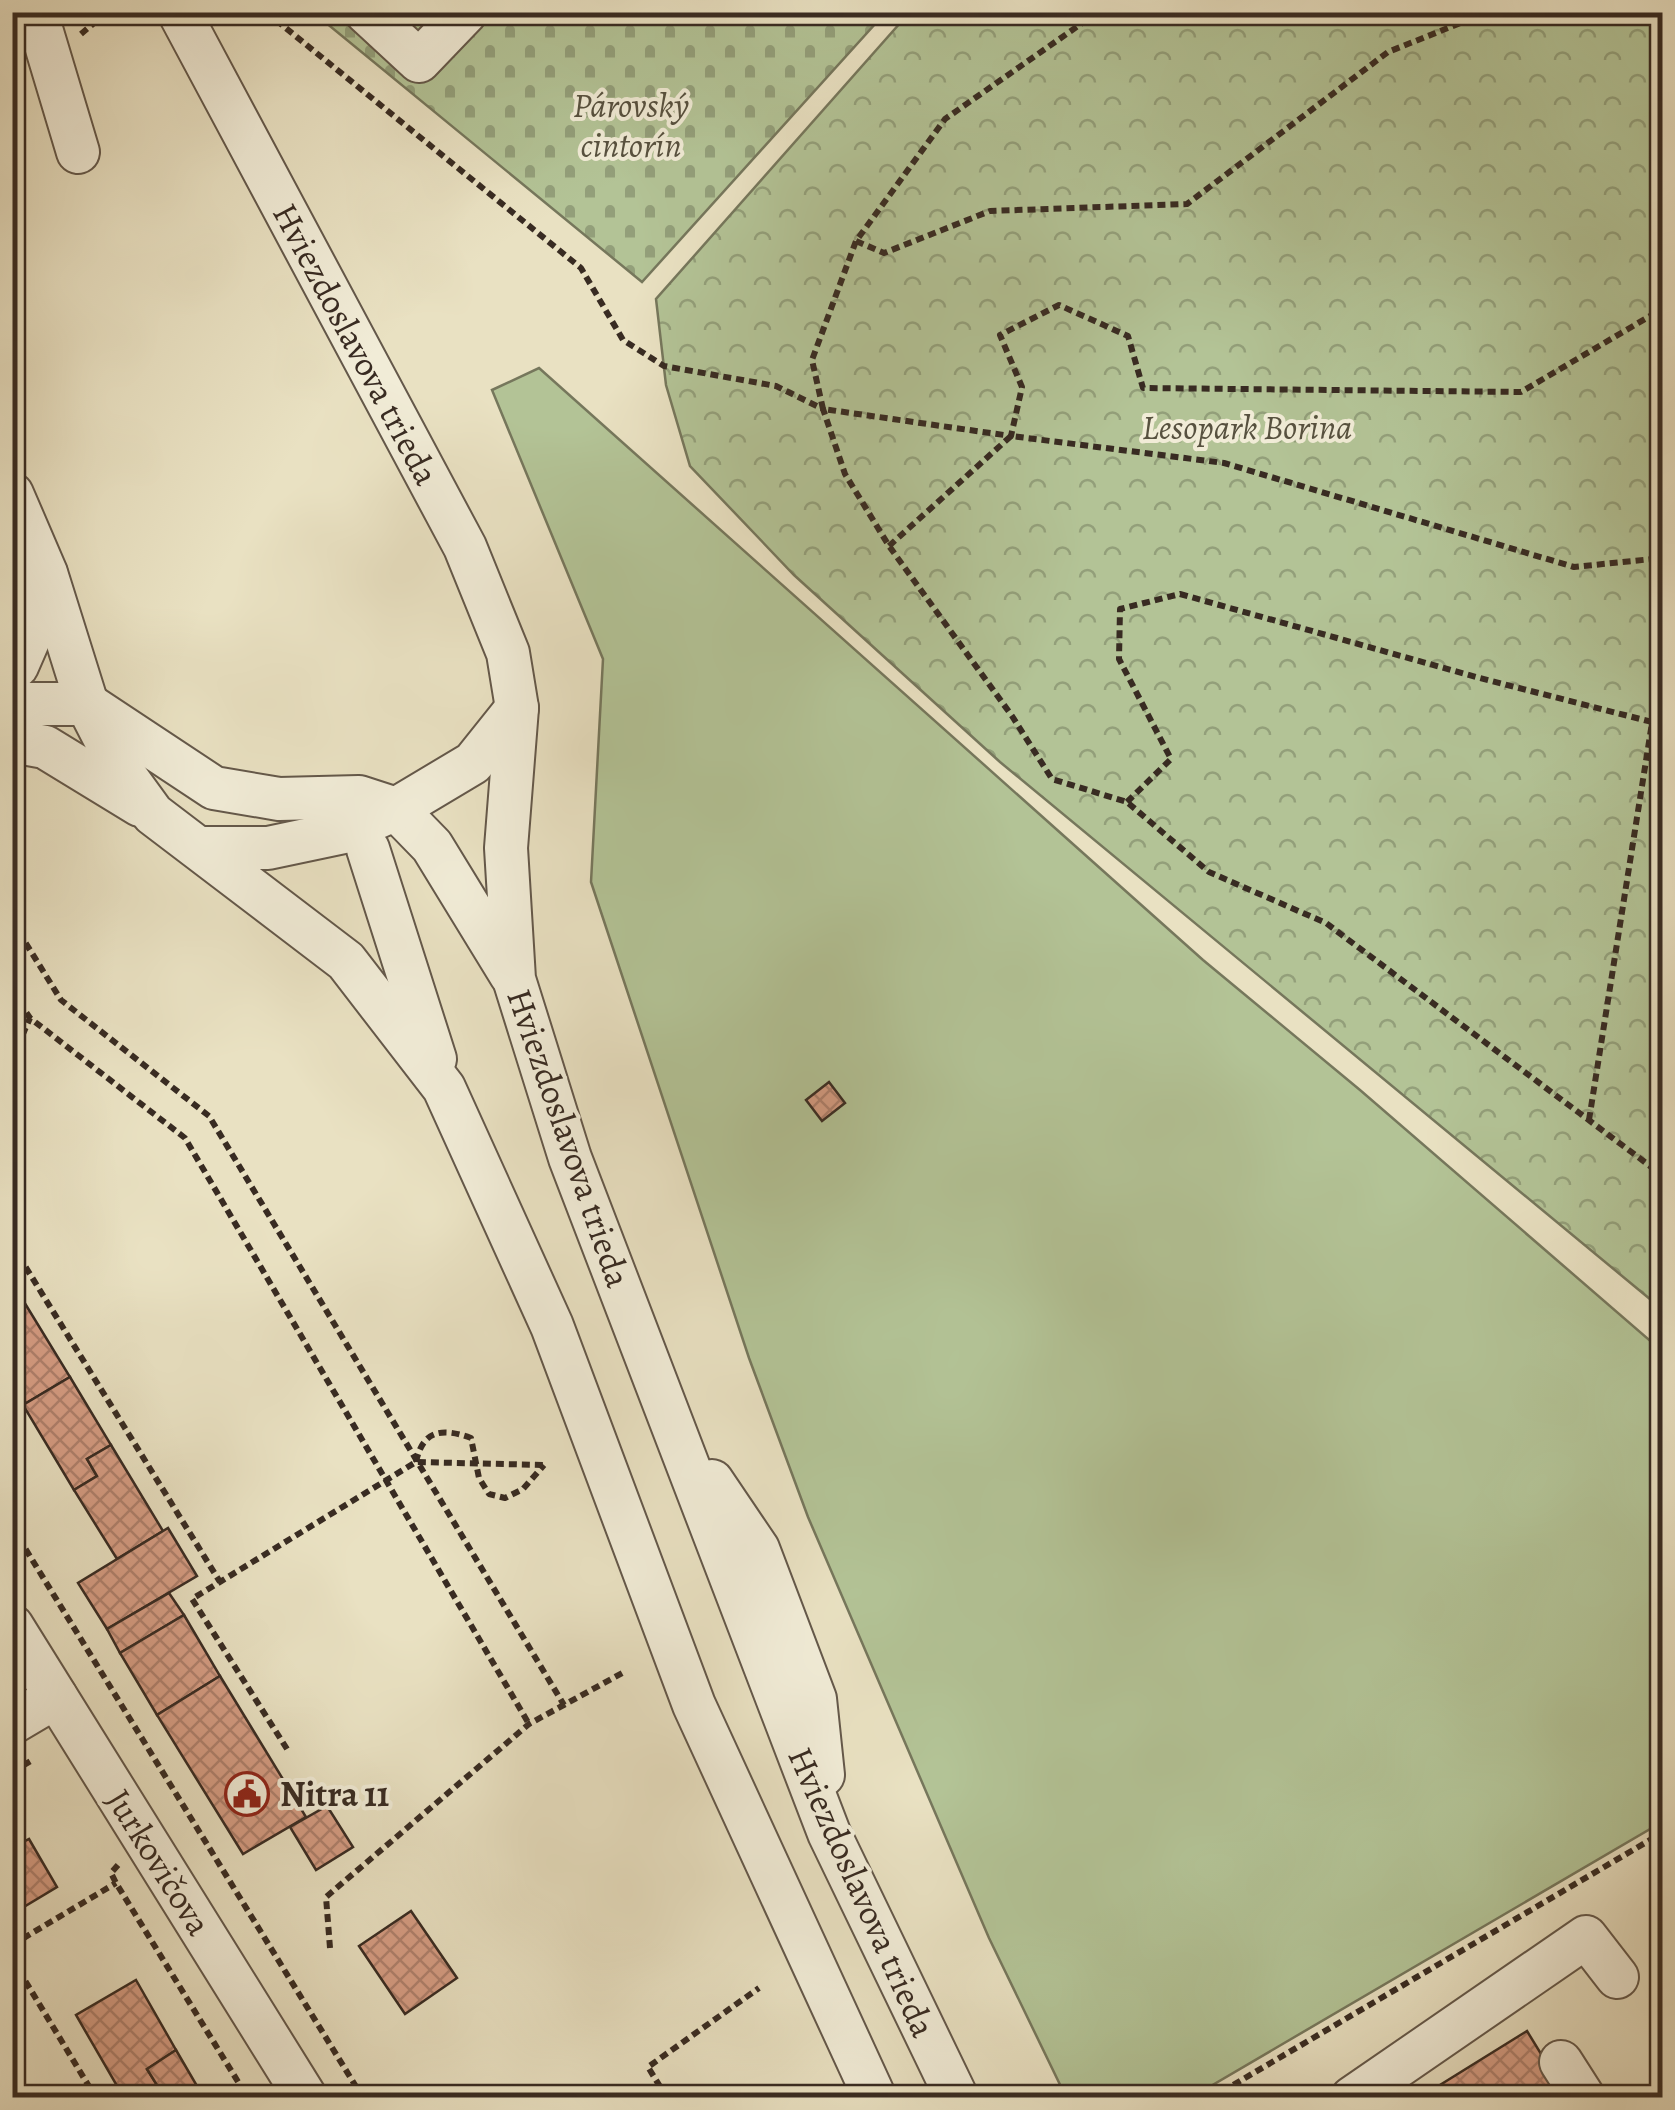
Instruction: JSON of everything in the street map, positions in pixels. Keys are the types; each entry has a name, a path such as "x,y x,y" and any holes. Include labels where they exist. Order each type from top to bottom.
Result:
{"street":[{"path":"36,12 78,152"},
{"name":"Hviezdoslavova trieda","path":"179,12 465,547 508,654 517,708 506,848 514,980 570,1158 829,1833 957,2098"},
{"path":"366,12 419,61 466,12"},
{"name":"Hviezdoslavova trieda","path":"12,494 46,573 87,704 121,770 153,814 346,961 444,1088 552,1326 694,1704 874,2098"},
{"path":"12,670 18,666 34,627 46,573"},
{"path":"12,704 87,704 214,788 278,799 359,797 396,809 432,846 514,980"},
{"path":"200,848 268,848 344,832 396,809 473,763 517,708"},
{"path":"12,742 46,747 153,814"},
{"path":"368,849 444,1088"},
{"name":"Jurkovičova","path":"12,1626 306,2098"},
{"path":"12,1724 56,1697"},
{"path":"1352,2098 1586,1937 1617,1977"}],"path":[{"path":"266,12 581,268 623,340 664,366 776,386 823,409 1224,463 1574,567 1662,558"},
{"path":"1098,12 945,119 856,241 812,360 823,409 845,474 890,546 1012,716 1052,779 1128,802 1209,872 1326,923 1662,1175"},
{"path":"856,241 884,253 990,211 1187,204 1388,52 1488,12"},
{"path":"890,546 1012,436 1022,387 1000,335 1060,305 1128,336 1143,388 1521,392 1662,309"},
{"path":"1128,802 1172,759 1119,658 1120,609 1180,594 1652,722 1662,732"},
{"path":"1589,1120 1652,722"},
{"path":"12,921 61,1000 208,1116 564,1705"},
{"path":"12,990 30,1018 185,1138 529,1724"},
{"path":"12,1060 30,1018"},
{"path":"12,1245 220,1582"},
{"path":"287,1749 192,1599 416,1462 477,1463 511,1464 545,1464 524,1489 505,1498 489,1494 479,1478 477,1463 472,1438 450,1430 432,1435 420,1445 416,1462"},
{"path":"12,1527 363,2098"},
{"path":"330,1948 326,1896 529,1724 624,1672"},
{"path":"1211,2098 1662,1833"},
{"path":"12,1945 116,1883"},
{"path":"12,1959 96,2098"},
{"path":"667,2098 648,2068 759,1988"}],"green space":[{"name":"Párovský cintorín","path":"314,13 885,13 642,282"},
{"name":"Lesopark Borina","path":"909,13 1662,13 1662,1309 1000,762 794,575 690,466 666,385 656,299"},
{"path":"539,368 1203,960 1662,1351 1662,1822 1192,2097 1066,2097 989,1938 808,1517 749,1358 591,882 603,659 492,390"}],"building":[{"path":"829,1082 845,1103 822,1121 806,1100"},
{"path":"18,1292 70,1377 23,1405 12,1389 12,1296"},
{"path":"70,1377 111,1445 87,1459 97,1476 74,1490 23,1405"},
{"path":"111,1445 163,1531 117,1559 74,1490 97,1476 87,1459"},
{"path":"168,1528 197,1576 107,1629 78,1583"},
{"path":"169,1593 184,1615 120,1653 107,1629"},
{"path":"184,1615 220,1676 157,1715 120,1653"},
{"path":"220,1676 306,1817 243,1854 157,1715"},
{"path":"327,1806 353,1847 316,1870 290,1827"},
{"path":"29,1839 57,1887 12,1914 12,1848"},
{"path":"411,1911 457,1978 405,2014 359,1946"},
{"path":"136,1980 176,2050 147,2069 157,2085 135,2098 124,2098 76,2015"},
{"path":"1527,2031 1568,2098 1419,2098"},
{"path":"176,2050 204,2098 135,2098 157,2085 147,2069"}],"place":[{"name":"Nitra 11","path":"247,1794"}]}
